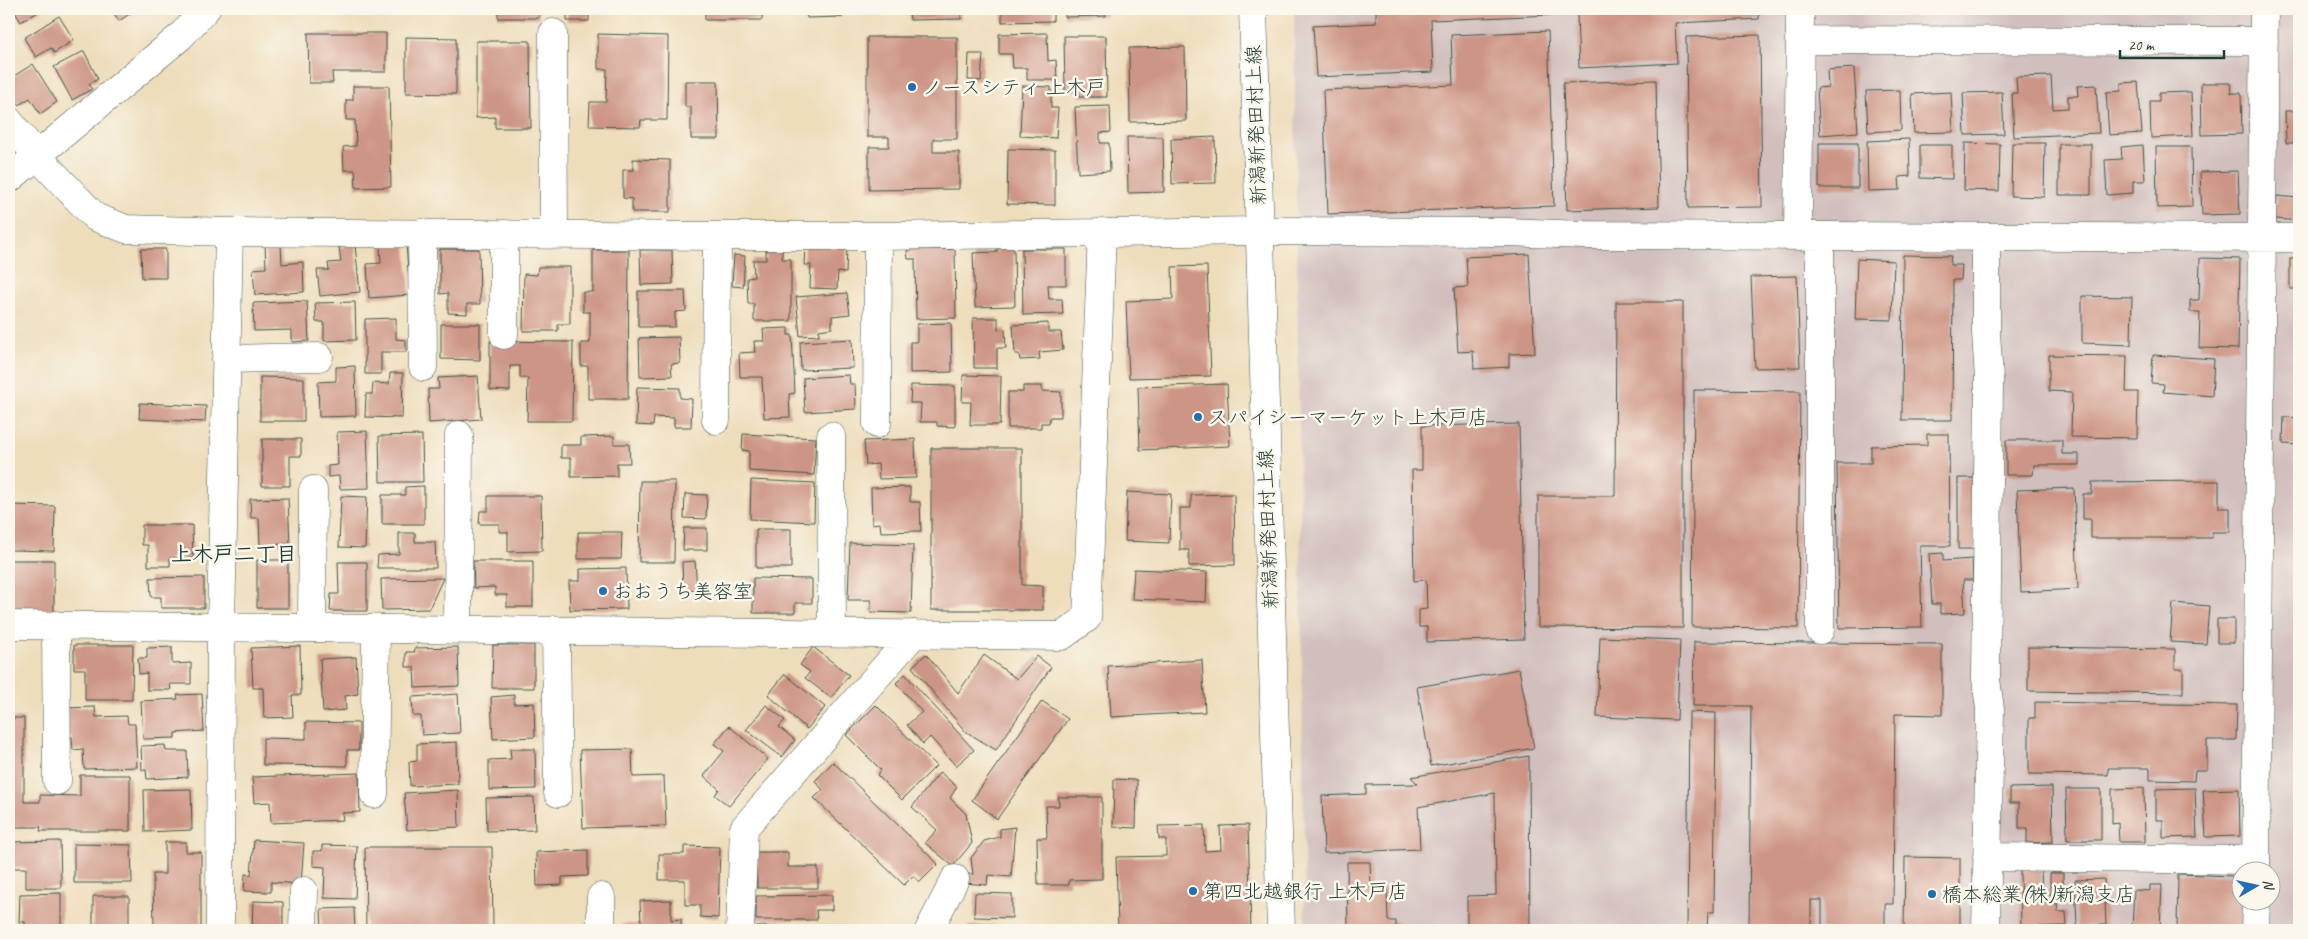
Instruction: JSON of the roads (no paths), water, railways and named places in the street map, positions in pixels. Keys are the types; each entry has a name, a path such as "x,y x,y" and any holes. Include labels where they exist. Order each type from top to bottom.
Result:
{"street":[{"path":"9,179 38,157 181,36 206,9"},
{"name":"新潟新発田村上線","path":"1253,9 1281,930"},
{"path":"1800,9 1799,40 1809,236 1820,630"},
{"path":"2256,862 2264,9"},
{"path":"553,21 554,235"},
{"path":"1799,40 2264,41"},
{"path":"9,121 38,157 94,217 126,229 229,232 717,236 1259,231 2299,238"},
{"path":"220,930 221,626 229,232"},
{"path":"9,625 1062,636 1087,618 1102,232"},
{"path":"422,234 423,367"},
{"path":"504,234 504,335"},
{"path":"716,420 717,236"},
{"path":"877,424 878,236"},
{"path":"1986,237 1986,333 1989,379 1986,679 1990,709 1986,930"},
{"path":"226,359 319,356"},
{"path":"458,629 459,434"},
{"path":"831,436 832,633"},
{"path":"312,627 313,490"},
{"path":"56,626 57,781"},
{"path":"374,794 376,628"},
{"path":"556,630 558,793"},
{"path":"740,930 744,828 914,634"},
{"path":"1987,857 2230,865"},
{"path":"929,930 955,879"},
{"path":"303,930 304,891"},
{"path":"601,897 601,930"},
{"path":"2256,912 2256,930"}],"place":[{"name":"ノースシティ 上木戸","path":"912,87"},
{"name":"スパイシーマーケット上木戸店","path":"1198,417"},
{"name":"おおうち美容室","path":"603,591"},
{"name":"第四北越銀行 上木戸店","path":"1193,891"},
{"name":"橋本総業(株)新潟支店","path":"1932,894"}],"district":[{"name":"上木戸二丁目","path":"234,554"}]}
